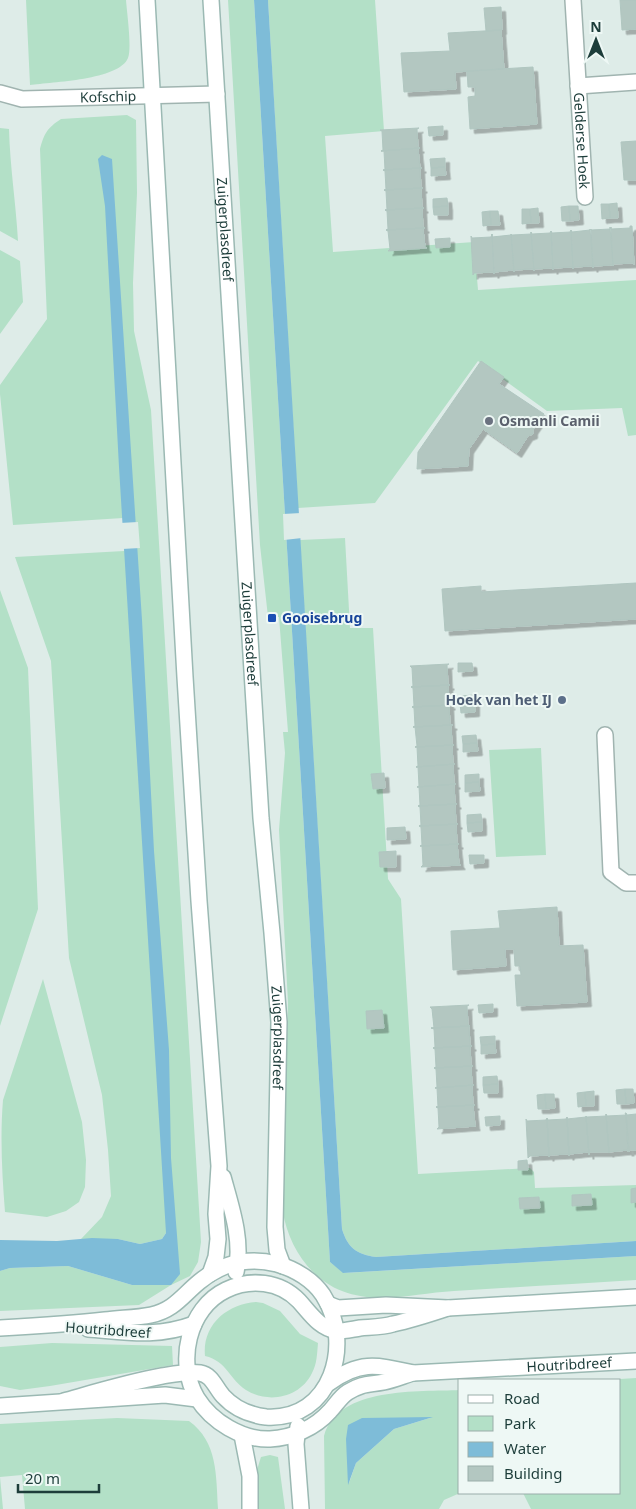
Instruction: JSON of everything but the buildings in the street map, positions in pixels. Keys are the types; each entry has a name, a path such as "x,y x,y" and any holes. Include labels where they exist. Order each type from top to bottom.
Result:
{"main road":[{"path":"147,0 199,900 219,1166 216,1214 218,1239 216,1257 210,1274"},
{"name":"Zuigerplasdreef","path":"212,0 261,818 278,1022 275,1227 277,1250 284,1266"},
{"name":"Gelderse Hoek","path":"573,0 585,198"},
{"name":"Gelderse Hoek","path":"578,86 636,82"},
{"name":"Kofschip","path":"0,92 22,99 217,94"},
{"path":"605,735 611,872 626,883 636,884"},
{"path":"219,1166 233,1212 238,1262 236,1275 225,1290"},
{"path":"64,1401 135,1380 188,1372 201,1373 210,1377 224,1397 233,1405 255,1415 279,1416 302,1409 321,1394 328,1384 336,1358 337,1330 328,1304 314,1284 304,1276 284,1266 253,1261 238,1262"},
{"name":"Houtribdreef","path":"0,1328 51,1326 152,1315 169,1309 210,1274 223,1266 238,1262"},
{"path":"250,1509 250,1476 242,1435 217,1420 197,1399 188,1372 189,1340 194,1324 206,1304 225,1290 240,1284 255,1282 271,1284 298,1300 316,1322 337,1330 393,1325 448,1308"},
{"path":"328,1304 338,1308 386,1305 448,1308 636,1296"},
{"name":"Houtribdreef","path":"51,1326 156,1334 178,1330 194,1324"},
{"name":"Houtribdreef","path":"242,1435 269,1439 297,1434 320,1421 347,1393 366,1384 384,1382 413,1373 636,1361"},
{"name":"Houtribdreef","path":"328,1384 343,1372 367,1366 379,1366 413,1373"},
{"path":"0,1406 165,1394 197,1399"},
{"path":"301,1509 296,1444 302,1409"}],"green space":[{"path":"26,0 126,0 129,39 128,58 122,65 112,71 99,75 84,79 30,85"},
{"path":"228,0 254,0 330,1262 344,1273 636,1256 636,1280 454,1291 384,1298 369,1297 356,1295 330,1286 302,1259 290,1237 283,1212 288,1003 279,830 285,753 283,732 288,732 279,617 268,617 260,545"},
{"path":"268,0 375,0 384,131 325,136 333,252 474,242 478,290 636,280 636,435 628,436 622,408 547,411 478,361 375,503 298,508"},
{"path":"127,115 136,120 137,193 133,283 134,331 151,410 201,1242 198,1262 190,1276 171,1285 166,1233 162,1239 140,1244 118,1239 81,1239 102,1217 111,1196 108,1150 102,1095 69,958 51,661 15,557 124,551 123,518 13,525 0,394 0,385 47,319 40,149 45,135 52,125 61,119"},
{"path":"0,128 9,129 18,241 0,231"},
{"path":"0,250 20,261 23,302 0,334"},
{"path":"345,538 350,628 373,628 388,879 401,899 418,1174 530,1168 534,1172 535,1188 636,1185 636,1241 376,1257 358,1252 344,1236 342,1229 300,540"},
{"path":"0,590 28,668 38,909 0,1026"},
{"path":"541,748 546,855 496,857 489,750"},
{"path":"43,979 82,1122 86,1160 85,1187 79,1202 66,1211 47,1217 5,1212 2,1156 3,1100"},
{"path":"68,1266 132,1285 171,1285 139,1305 0,1311 0,1271 10,1268"},
{"path":"256,1302 263,1303 280,1311 300,1334 318,1343 315,1366 312,1373 300,1388 292,1393 273,1397 255,1394 241,1386 218,1362 205,1356 205,1345 208,1335 218,1318 235,1307"},
{"path":"52,1343 172,1346 173,1365 20,1390 0,1386 0,1347"},
{"path":"636,1378 636,1509 531,1509 524,1494 621,1494 620,1379"},
{"path":"458,1390 458,1494 444,1500 439,1509 325,1509 324,1436 332,1420 345,1408 362,1400 403,1392","holes":["362,1418 430,1418 394,1429 356,1463 349,1483"]},
{"path":"117,1418 189,1421 205,1439 214,1460 218,1509 25,1509 22,1475 0,1477 0,1424"},
{"path":"270,1455 278,1457 285,1509 258,1509 256,1473 261,1457"},
{"path":"0,1477 3,1509 0,1509"}],"water":[{"path":"254,0 268,0 342,1229 347,1241 354,1249 363,1254 376,1257 636,1241 636,1256 343,1273 330,1262"},
{"path":"102,155 112,159 142,620 154,851 169,1050 171,1158 180,1274 171,1285 132,1285 68,1266 10,1268 0,1271 0,1240 57,1241 92,1238 118,1239 140,1244 162,1239 166,1233 105,206 98,159"},
{"path":"433,1417 394,1429 356,1463 348,1485 346,1439 348,1425 362,1418"}],"pier":[{"path":"301,513 302,538 284,540 283,514"},
{"path":"138,522 140,548 122,549 120,523"}],"place":[{"name":"Osmanli Camii","path":"489,421"},
{"name":"Gooisebrug","path":"272,618"},
{"name":"Hoek van het IJ","path":"562,700"}]}
